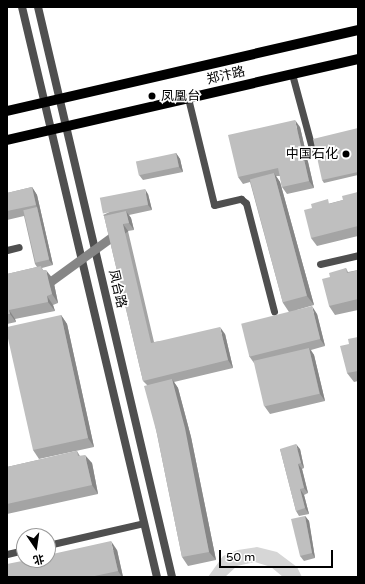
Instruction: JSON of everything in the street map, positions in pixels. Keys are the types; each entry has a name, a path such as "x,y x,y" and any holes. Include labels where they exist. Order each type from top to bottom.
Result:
{"main road":[{"name":"郑汴路","path":"7,111 358,30"},
{"name":"郑汴路","path":"7,140 358,59"}],"street":[{"name":"凤台路","path":"22,7 157,577"},
{"name":"凤台路","path":"38,7 172,577"}],"lane":[{"path":"292,74 313,152 336,148"},
{"path":"188,98 214,205 241,199 246,203 274,310"},
{"path":"7,250 19,247"},
{"path":"320,264 358,255"},
{"path":"56,543 144,523"}],"shaded area":[{"path":"257,547 277,552 297,567 302,577 283,577 271,567 255,562 237,566 225,577 208,577 223,556 238,550"}],"building":[{"path":"295,120 309,181 282,187 278,168 238,177 228,135"},
{"path":"358,128 358,172 322,180 313,139"},
{"path":"176,153 179,167 139,175 136,162"},
{"path":"274,173 307,296 283,302 250,179"},
{"path":"32,187 36,205 7,211 7,193"},
{"path":"145,189 148,205 103,213 100,198"},
{"path":"358,192 358,226 311,238 304,210 312,208 311,204 328,199 329,204 343,200 342,196"},
{"path":"37,207 49,260 36,263 23,210"},
{"path":"126,211 129,223 123,224 151,343 220,327 228,360 143,381 104,216"},
{"path":"41,266 42,270 46,270 52,294 47,296 48,302 9,310 10,314 7,314 7,274"},
{"path":"346,268 347,273 358,270 358,299 329,306 322,279 330,277 329,273"},
{"path":"312,306 320,339 249,357 241,324"},
{"path":"61,315 88,438 33,450 7,334 7,327"},
{"path":"358,337 358,371 347,373 340,346 349,344 348,339"},
{"path":"309,348 320,394 264,407 253,361"},
{"path":"172,379 185,428 209,552 182,557 157,434 144,386"},
{"path":"296,444 301,463 298,464 304,488 300,489 305,508 296,511 280,449"},
{"path":"77,451 78,456 85,455 92,485 7,504 7,467"},
{"path":"305,516 312,553 300,556 291,519"},
{"path":"111,541 118,571 90,577 7,577 7,564 16,562 16,568 56,568 56,553"}],"place":[{"name":"凤凰台","path":"152,96"},
{"name":"中国石化","path":"346,154"}]}
